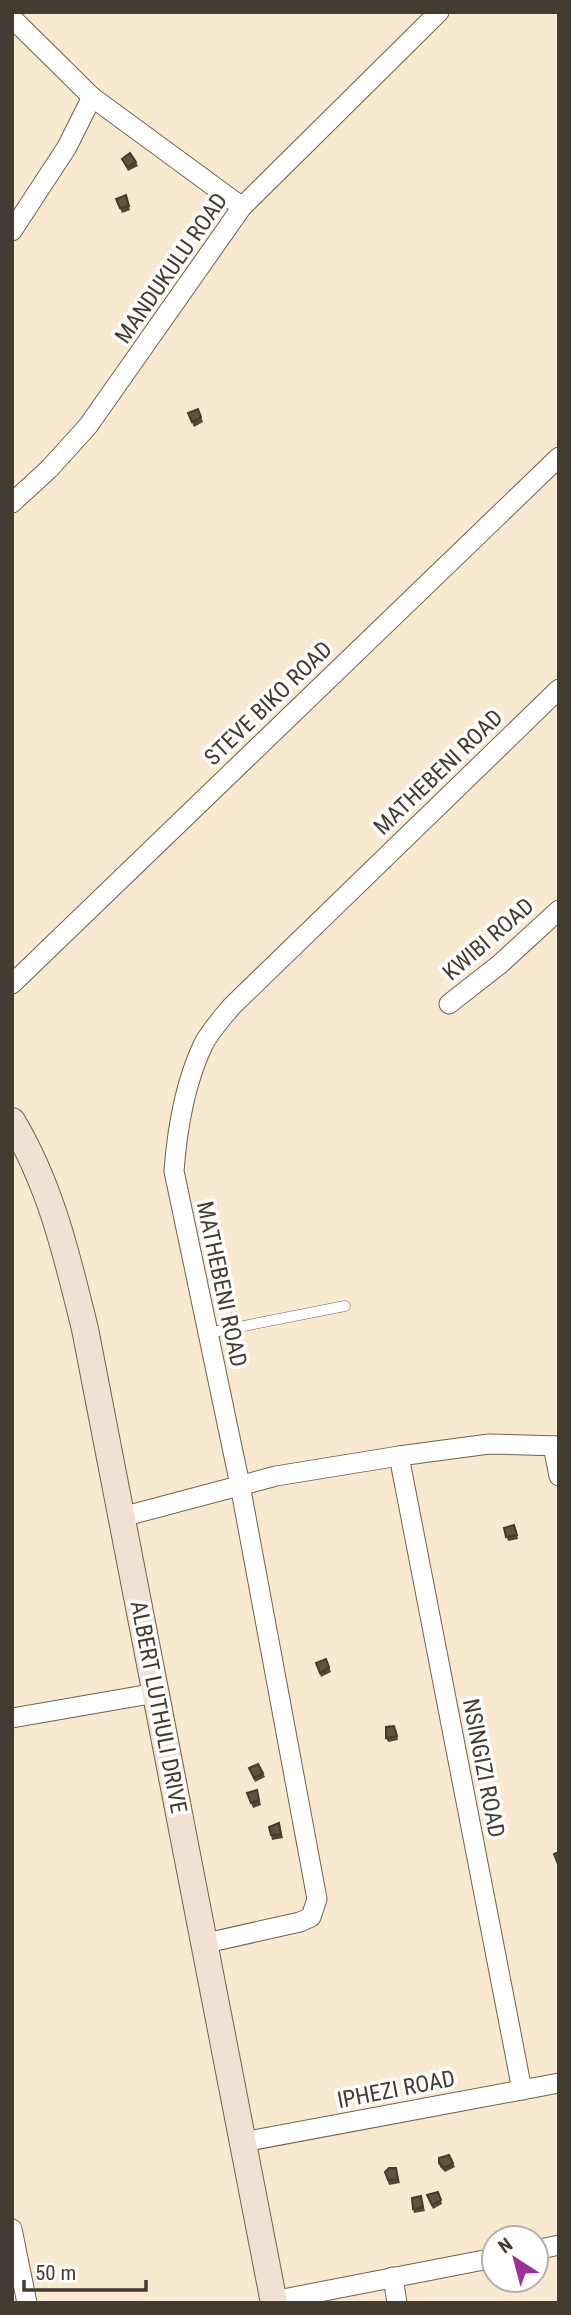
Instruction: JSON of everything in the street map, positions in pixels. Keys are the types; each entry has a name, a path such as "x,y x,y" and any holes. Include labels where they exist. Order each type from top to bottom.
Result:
{"street":[{"name":"MANDUKULU ROAD","path":"12,503 49,469 88,426 242,207 439,12"},
{"path":"12,18 92,97 242,207"},
{"path":"12,231 67,147 92,97"},
{"name":"STEVE BIKO ROAD","path":"12,984 559,457"},
{"name":"MATHEBENI ROAD","path":"202,1944 300,1922 311,1917 317,1906 240,1485 174,1171 176,1139 203,1045 224,1017 256,982 559,689"},
{"name":"KWIBI ROAD","path":"449,1004 500,964 559,910"},
{"name":"ALBERT LUTHULI DRIVE","path":"12,1121 30,1152 60,1227 85,1329 273,2302"},
{"path":"122,1517 276,1476 489,1444 556,1446 559,1476"},
{"name":"NSINGIZI ROAD","path":"399,1456 522,2090"},
{"path":"12,1718 156,1693"},
{"name":"IPHEZI ROAD","path":"243,2142 559,2083"},
{"path":"12,2229 27,2303"},
{"path":"273,2302 480,2261"},
{"path":"393,2277 397,2303"}],"lane":[{"path":"208,1333 345,1306"}],"building":[{"path":"130,153 136,162 127,167 122,159"},
{"path":"126,195 129,206 120,208 116,199"},
{"path":"198,409 201,417 192,422 188,413"},
{"path":"514,1525 517,1535 506,1537 504,1528"},
{"path":"326,1659 329,1667 320,1673 316,1663"},
{"path":"394,1726 397,1736 386,1738 386,1727"},
{"path":"258,1764 263,1773 254,1778 249,1768"},
{"path":"257,1790 259,1800 251,1803 247,1793"},
{"path":"279,1823 281,1834 271,1835 269,1827"},
{"path":"559,1852 559,1864 558,1864 554,1854"},
{"path":"449,2155 453,2163 444,2168 439,2163 439,2158"},
{"path":"389,2168 396,2168 398,2179 388,2180 385,2172"},
{"path":"438,2192 441,2200 432,2205 427,2195"},
{"path":"421,2196 423,2207 413,2209 412,2198"}]}
